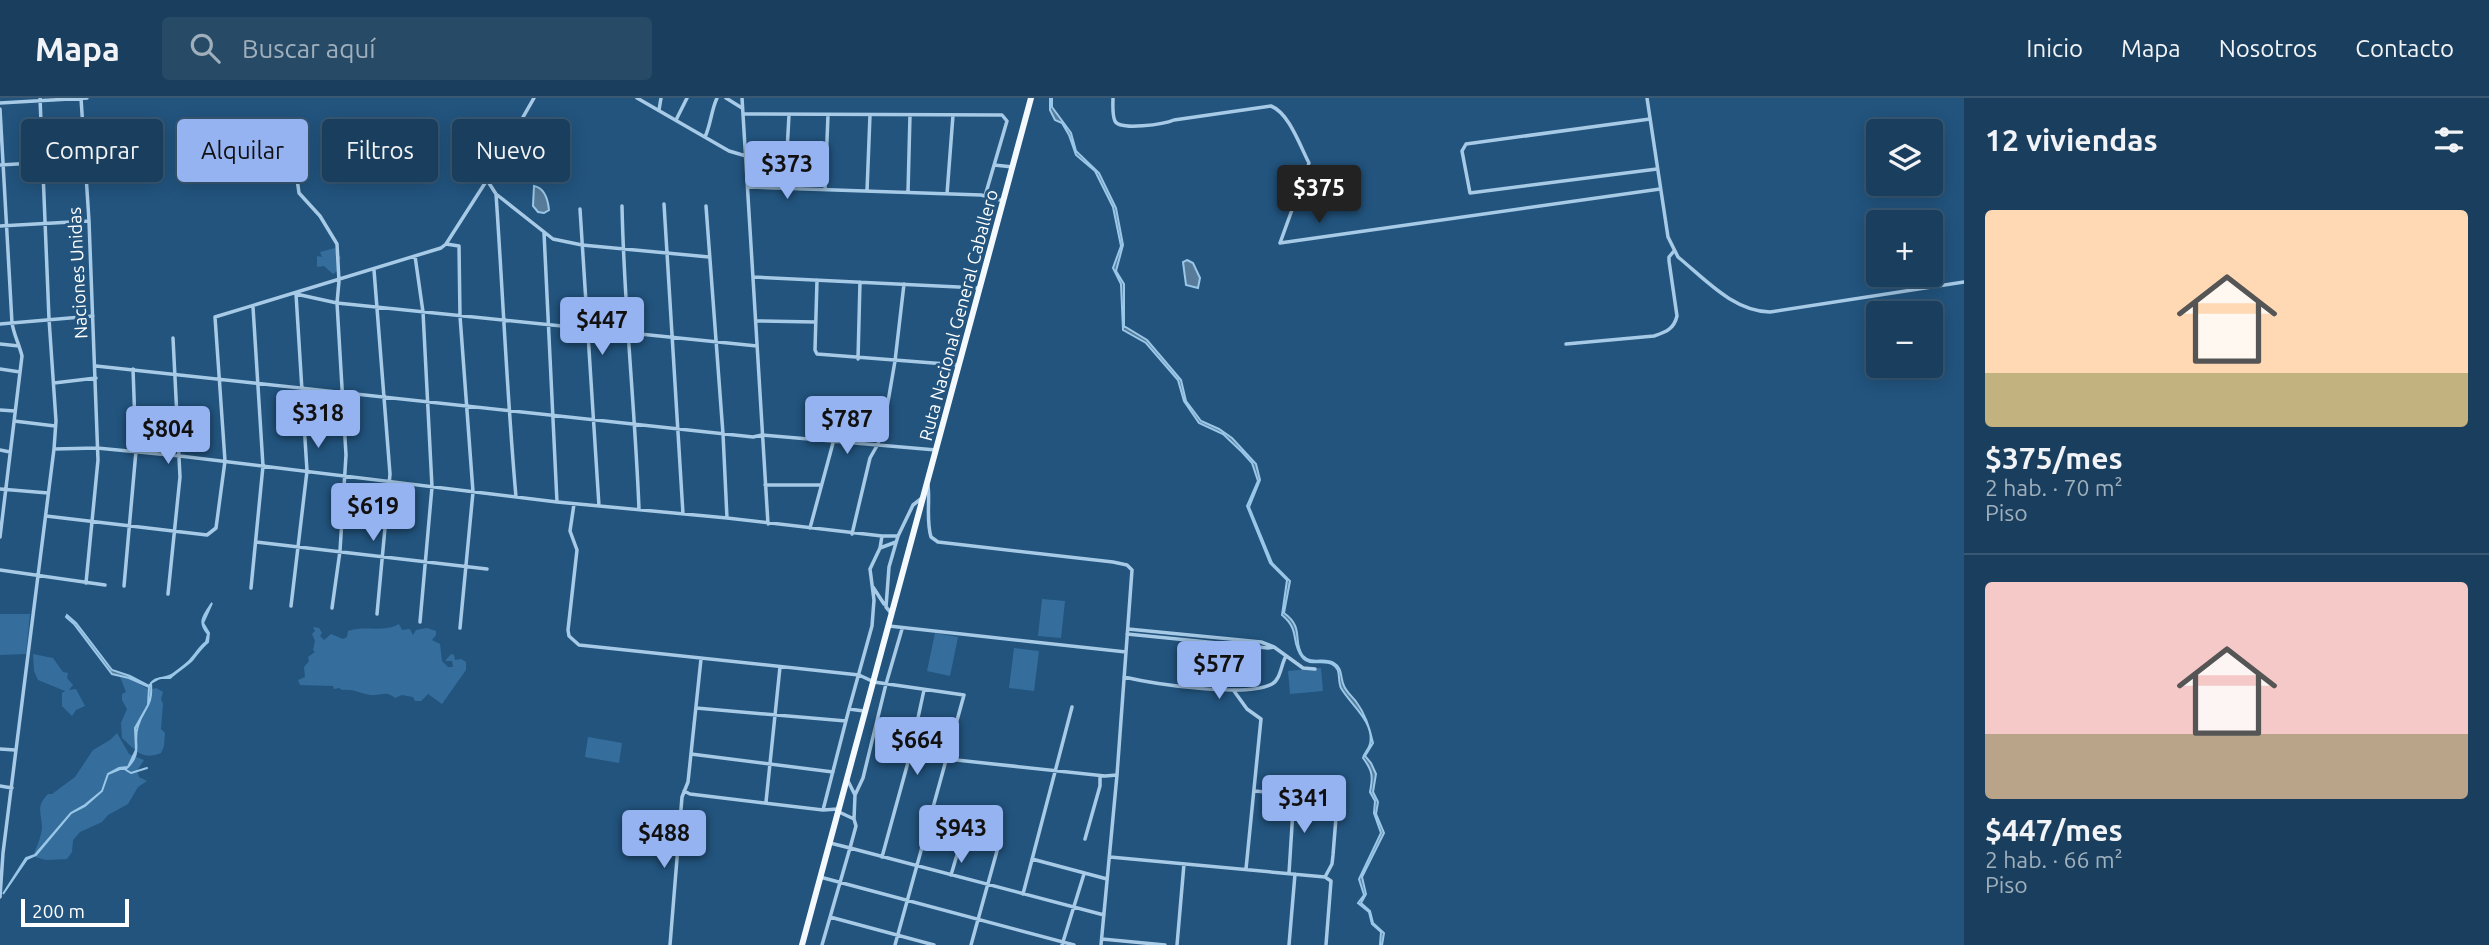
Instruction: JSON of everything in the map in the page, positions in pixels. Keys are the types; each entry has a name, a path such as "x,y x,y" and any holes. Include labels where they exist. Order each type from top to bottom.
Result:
{"highway":[{"name":"Ruta Nacional General Caballero","path":"802,945 1031,98"}],"street":[{"name":"Naciones Unidas","path":"81,98 82,119"},
{"path":"0,103 87,98"},
{"path":"522,119 534,98"},
{"path":"637,98 729,151 746,156"},
{"path":"659,110 661,98"},
{"path":"676,120 687,98"},
{"path":"705,137 718,98"},
{"path":"726,98 743,108"},
{"path":"742,98 768,524"},
{"path":"1113,98 1115,121 1127,127 1271,106 1279,110 1309,163 1280,243 1660,189"},
{"path":"1647,98 1668,237 1674,251 1730,300 1743,308 1770,312 1964,282"},
{"path":"40,99 41,119"},
{"path":"0,108 12,323 14,338 20,346 22,356 10,452 2,489 0,534"},
{"path":"743,114 1006,117 985,196"},
{"path":"785,188 789,114"},
{"path":"825,190 828,115"},
{"path":"867,191 870,115"},
{"path":"908,192 910,115"},
{"path":"947,194 953,115"},
{"path":"1650,119 1466,144 1462,151 1470,193 1657,169"},
{"path":"2,165 21,164"},
{"path":"994,165 1013,167"},
{"path":"0,895 15,750 54,449 54,383 44,182"},
{"name":"Naciones Unidas","path":"86,182 96,366 97,448 93,523 86,583"},
{"path":"297,182 299,193 320,216 337,244 337,303 346,476 332,608"},
{"path":"46,516 207,535 216,528 225,461 215,317 441,248 486,182"},
{"path":"489,182 496,194 544,233 563,243 709,257"},
{"path":"748,187 985,196 1004,201"},
{"path":"496,194 508,411 516,497"},
{"path":"664,204 683,514"},
{"path":"622,206 639,509"},
{"path":"706,206 727,518"},
{"path":"580,209 599,506"},
{"path":"0,226 89,221"},
{"path":"544,233 557,502"},
{"path":"446,244 459,246 460,316 473,492 460,628"},
{"path":"1566,345 1654,336 1675,325 1677,316 1669,261 1674,251"},
{"path":"415,256 423,312 432,487 420,622"},
{"path":"374,270 389,481 377,614"},
{"path":"754,277 979,288"},
{"path":"817,280 817,354 959,365"},
{"path":"858,359 860,282"},
{"path":"852,534 870,458 878,444 895,361 904,284"},
{"path":"296,294 337,303 673,339 757,345"},
{"path":"291,606 307,471 296,294"},
{"path":"251,588 264,466 253,307"},
{"path":"0,324 93,316"},
{"path":"757,321 815,321"},
{"path":"168,594 180,477 173,338"},
{"path":"0,344 20,346"},
{"path":"96,366 723,434 936,450"},
{"path":"0,369 20,372"},
{"path":"124,586 136,451 133,369"},
{"path":"54,383 96,377"},
{"path":"0,410 15,411"},
{"path":"14,421 55,426"},
{"path":"810,528 833,443"},
{"path":"54,449 136,451 574,504 727,518 897,539"},
{"path":"0,450 10,452"},
{"path":"928,483 930,505 927,524 931,537 937,542 1113,562 1127,565 1132,570 1102,942 1165,945"},
{"path":"765,485 821,485"},
{"path":"2,489 48,493"},
{"path":"886,607 886,586 897,539 913,505 924,497"},
{"path":"574,504 570,531 577,550 568,630 573,641 579,645 859,675 874,682 964,695 895,945"},
{"path":"822,810 874,614 870,569 880,548 882,536"},
{"path":"880,548 897,539"},
{"path":"256,542 487,569"},
{"path":"0,570 105,585"},
{"path":"871,585 892,614"},
{"path":"889,625 1126,652"},
{"path":"822,945 856,826 855,795 863,778 903,628"},
{"path":"1128,631 1274,647 1303,668 1315,669"},
{"path":"1124,677 1234,691 1257,689 1273,684 1286,656"},
{"path":"670,945 684,791 688,782 702,659"},
{"path":"766,802 780,667"},
{"path":"882,857 925,689"},
{"path":"1234,691 1247,709 1261,719 1246,869"},
{"path":"1023,894 1072,707"},
{"path":"696,708 846,721"},
{"path":"849,709 866,713"},
{"path":"0,749 15,750"},
{"path":"691,754 833,772"},
{"path":"910,755 1100,776 1117,775"},
{"path":"1086,839 1100,776"},
{"path":"847,780 855,795"},
{"path":"1325,877 1332,864 1339,780"},
{"path":"0,786 12,788"},
{"path":"684,791 690,794 838,810 854,819"},
{"path":"1254,791 1337,798"},
{"path":"1289,873 1294,794"},
{"path":"951,875 965,828"},
{"path":"971,945 1000,839"},
{"path":"830,842 1104,915"},
{"path":"1110,857 1325,877 1331,881 1326,945"},
{"path":"1032,859 1108,880"},
{"path":"1177,945 1184,864"},
{"path":"1062,944 1084,873"},
{"path":"1289,945 1295,874"},
{"path":"821,877 1062,944 1074,945"},
{"path":"830,917 934,945"}],"shaded area":[{"path":"1050,98 1052,107 1071,133 1076,151 1099,173 1116,208 1123,245 1116,271 1124,284 1124,326 1147,340 1181,380 1186,401 1201,421 1232,438 1256,464 1260,480 1249,507 1272,563 1290,581 1284,613 1294,624 1300,651 1306,659 1330,661 1337,665 1345,688 1360,708 1368,727 1341,688 1335,666 1305,660 1296,646 1294,631 1282,615 1287,580 1270,563 1247,506 1258,481 1252,463 1223,434 1199,423 1184,401 1178,380 1146,343 1123,330 1121,284 1113,268 1121,246 1113,207 1095,171 1076,155 1062,123 1055,120 1050,110"},
{"path":"534,186 541,189 547,199 549,210 544,213 538,212 533,206"},
{"path":"335,248 341,258 337,263 340,269 333,274 324,266 317,267 317,256 322,257 320,252"},
{"path":"1187,260 1193,263 1200,278 1198,288 1186,285 1183,262"},
{"path":"1042,599 1065,601 1061,638 1038,636"},
{"path":"212,603 203,623 209,633 208,642 191,661 170,678 161,678 170,676 182,667 206,642 208,634 202,622"},
{"path":"0,614 30,614 26,654 0,655"},
{"path":"67,615 112,670 149,686 151,683 148,706 141,717 148,705 149,687 112,674"},
{"path":"399,624 402,630 410,629 413,635 416,630 427,628 436,631 432,640 440,644 442,661 448,667 453,667 452,661 445,661 451,654 455,660 466,662 466,670 442,704 428,694 421,701 415,701 413,697 402,695 395,698 387,694 370,695 334,689 333,686 300,685 298,680 305,677 304,667 309,661 308,657 315,652 313,627 319,628 322,633 320,636 324,640 331,634 343,639 347,637 348,631 387,628"},
{"path":"935,633 958,637 950,676 927,671"},
{"path":"1014,648 1039,651 1034,691 1009,688"},
{"path":"33,654 53,658 63,672 68,673 67,678 73,685 69,690 76,689 85,706 76,710 72,716 62,706 62,693 65,691 38,680 34,671"},
{"path":"1321,668 1323,691 1290,694 1288,671"},
{"path":"120,677 128,678 150,690 156,688 163,692 161,729 165,733 161,753 144,755 122,738 121,723 127,709 122,700 122,694 126,692"},
{"path":"117,733 129,754 144,760 137,771 139,777 147,781 138,787 128,804 108,815 102,822 80,832 73,840 72,852 67,859 46,860 35,857 42,829 40,813 44,798 75,777 93,750"},
{"path":"1371,736 1373,743 1365,756 1376,774 1373,792 1378,802 1376,814 1384,833 1362,877 1366,894 1361,903 1370,911 1373,923 1384,933 1382,945 1381,932 1372,924 1369,912 1358,903 1364,895 1359,879 1381,833 1374,813 1375,801 1370,792 1372,782 1369,767 1363,758"},
{"path":"588,737 622,743 619,763 585,757"},
{"path":"71,813 36,855 27,859 3,894 26,858 35,855"}],"waterway":[{"path":"126,770 131,773 147,768"}]}
